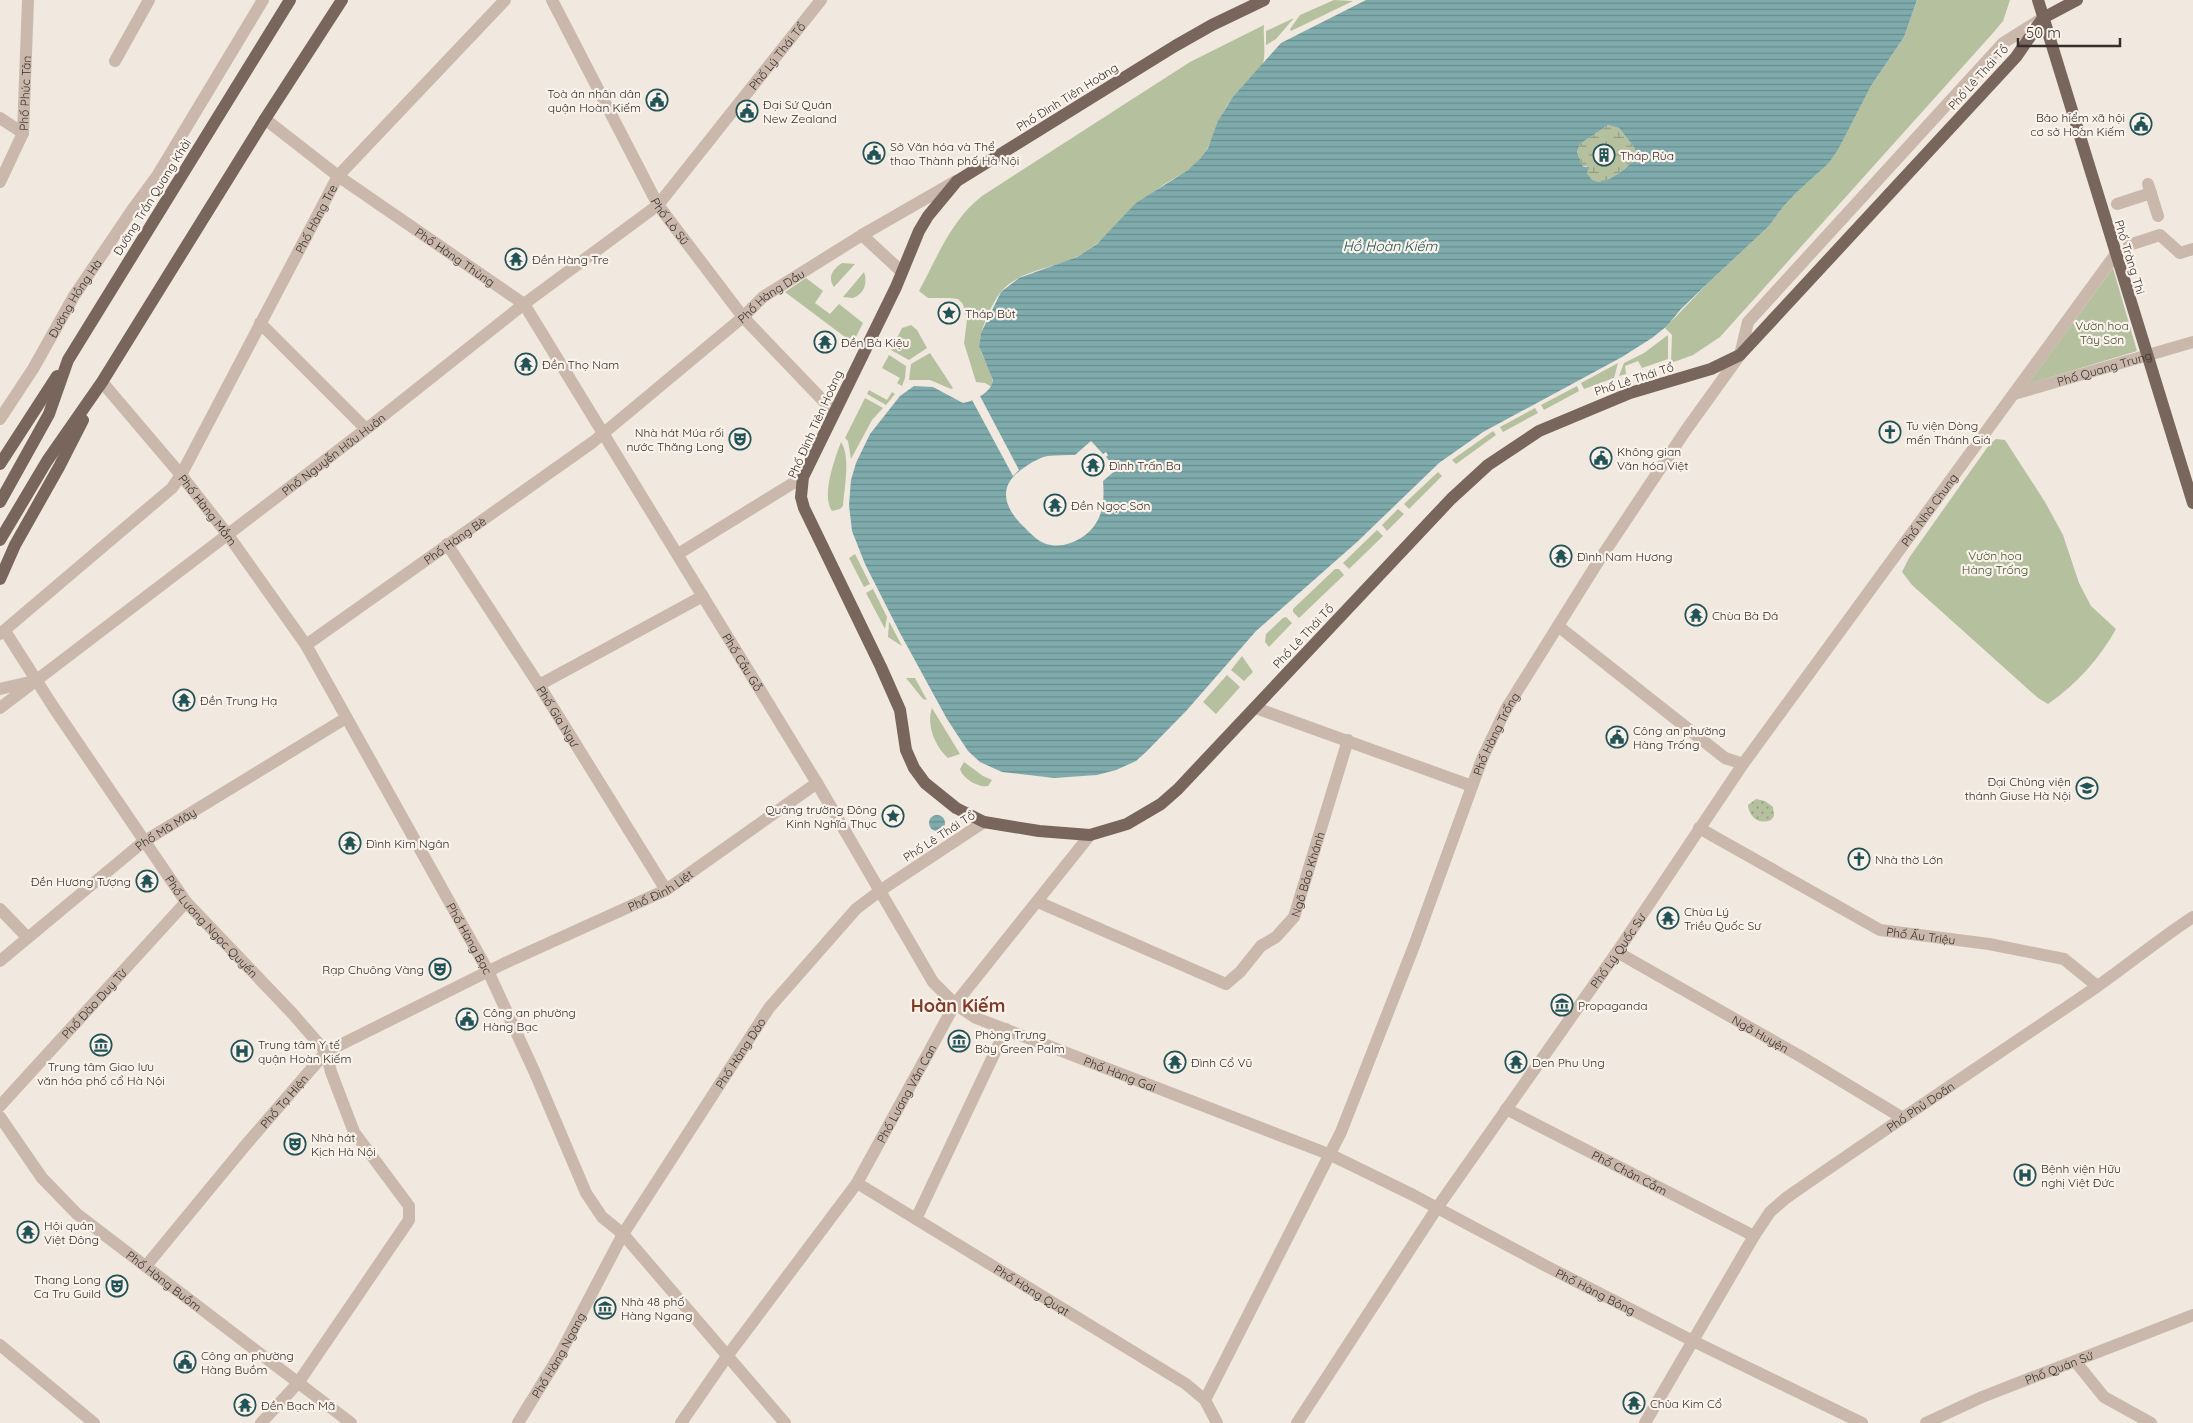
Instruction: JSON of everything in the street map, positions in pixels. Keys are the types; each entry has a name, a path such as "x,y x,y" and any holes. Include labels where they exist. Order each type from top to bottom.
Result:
{"main road":[{"name":"Đường Trần Quang Khải","path":"0,502 49,414 68,360 290,0"},
{"path":"0,540 47,461 102,382 265,119 342,0"},
{"name":"Phố Đinh Tiên Hoàng","path":"984,822 939,796 925,783 914,768 906,750 900,710 804,508 800,497 803,477 928,216 957,181 1247,3 1264,0"},
{"name":"Phố Tràng Thi","path":"2038,0 2193,503"},
{"path":"2043,18 2077,0"},
{"name":"Phố Lê Thái Tổ","path":"984,822 1039,831 1090,835 1127,824 1160,804 1256,708 1451,499 1473,477 1499,456 1539,431 1594,407 1630,393 1711,369 1740,355 2016,57 2043,18"},
{"path":"0,464 68,360"},
{"path":"0,579 15,545 59,467 102,382"}],"street":[{"name":"Phố Phúc Tân","path":"0,182 23,133 28,0"},
{"path":"115,61 149,0"},
{"name":"Đường Hồng Hà","path":"0,419 33,369 74,296 157,176 263,0"},
{"name":"Phố Hàng Tre","path":"2,633 172,488 181,475 338,176 505,0"},
{"name":"Phố Lò Sũ","path":"552,0 658,205 743,317 834,412"},
{"name":"Phố Lý Thái Tổ","path":"658,205 821,0"},
{"name":"Phố Lê Thái Tổ","path":"1740,355 1748,322 2002,43 2043,18"},
{"path":"0,118 23,133"},
{"name":"Phố Hàng Thùng","path":"265,119 338,176 524,304 602,433"},
{"name":"Phố Hàng Dầu","path":"602,433 743,317 763,297 862,236 957,181"},
{"path":"2117,204 2149,188 2158,216"},
{"name":"Phố Nguyễn Hữu Huân","path":"0,689 35,680 366,429 524,304 658,205"},
{"path":"2129,245 2160,235 2180,253 2193,249"},
{"path":"862,236 902,272"},
{"name":"Phố Nhà Chung","path":"1743,764 2115,254"},
{"path":"260,324 366,429"},
{"name":"Phố Quang Trung","path":"2014,394 2193,342"},
{"name":"Phố Hàng Trống","path":"1205,1400 1342,1132 1414,946 1472,786 1506,709 1686,430 1740,355"},
{"name":"Phố Hàng Mắm","path":"102,382 181,475 228,535 306,645"},
{"name":"Phố Hàng Bè","path":"306,645 602,433"},
{"name":"Phố Cầu Gỗ","path":"602,433 678,554 881,890"},
{"path":"678,554 803,477"},
{"name":"Phố Gia Ngư","path":"447,544 539,686 666,890"},
{"path":"539,686 703,596"},
{"path":"1558,626 1725,758 1743,764"},
{"name":"Phố Lương Ngọc Quyến","path":"2,633 143,842 186,902 292,1013 326,1052 354,1132 409,1206 409,1220 298,1383"},
{"name":"Phố Hàng Bạc","path":"306,645 488,971 586,1193 602,1217 623,1234 785,1423"},
{"path":"0,708 35,680"},
{"path":"1256,708 1472,786"},
{"name":"Phố Mã Mây","path":"0,961 143,842 346,718"},
{"name":"Ngõ Bảo Khánh","path":"1038,902 1226,984 1240,972 1261,946 1276,938 1294,917 1348,740"},
{"name":"Phố Lý Quốc Sư","path":"1296,1423 1437,1208 1617,952 1698,828 1743,764"},
{"name":"Phố Đinh Liệt","path":"488,971 666,890 818,784"},
{"name":"Phố Lê Thái Tổ","path":"881,890 984,822"},
{"name":"Phố Ấu Triệu","path":"1698,828 1880,930 1990,944 2064,958 2097,986"},
{"name":"Phố Lương Văn Can","path":"681,1423 728,1355 857,1184 955,1004 1090,835"},
{"name":"Phố Hàng Gai","path":"881,890 933,982 955,1004 976,1018 1198,1102 1331,1155"},
{"name":"Phố Hàng Đào","path":"623,1234 769,1008 856,910 881,890"},
{"name":"Phố Đào Duy Từ","path":"0,1106 186,902"},
{"path":"0,909 27,937"},
{"name":"Phố Phủ Doãn","path":"1645,1423 1754,1236 1770,1212 1786,1198 2097,986 2144,950 2193,917"},
{"name":"Ngõ Huyện","path":"1617,952 1805,1060 1901,1118"},
{"name":"Phố Tạ Hiện","path":"146,1266 244,1147 326,1052 488,971"},
{"path":"916,1219 1006,1029"},
{"name":"Phố Chân Cầm","path":"1506,1109 1754,1236"},
{"name":"Phố Hàng Buồm","path":"0,1117 42,1178 57,1196 77,1214 351,1423"},
{"name":"Phố Hàng Bông","path":"1331,1155 1693,1341 1862,1423"},
{"name":"Phố Hàng Quạt","path":"857,1184 1177,1379 1205,1400"},
{"name":"Phố Hàng Ngang","path":"518,1423 558,1356 623,1234"},
{"name":"Phố Quán Sứ","path":"1926,1423 1982,1397 2193,1315"},
{"path":"0,1345 94,1423"},
{"path":"2074,1361 2104,1397 2151,1423"},
{"path":"261,1423 298,1383"},
{"path":"1205,1400 1218,1423"}],"green space":[{"path":"1334,0 1353,1 1291,31 1290,29 1300,15"},
{"path":"1917,0 2010,0 2003,21 1993,33 1720,337 1693,355 1671,363 1672,335 1665,328 1707,284 1769,226 1797,192 1829,163 1838,150 1871,86 1904,37"},
{"path":"1294,18 1276,39 1266,45 1266,31"},
{"path":"1264,25 1263,63 1258,72 1228,104 1210,143 1198,162 1164,184 1110,233 1089,249 1069,260 1027,274 1008,285 1000,293 986,320 980,343 980,348 992,377 992,387 985,383 976,382 964,343 967,320 963,304 958,299 928,298 919,291 946,240 962,216 982,196 1190,62"},
{"path":"1608,125 1619,128 1634,147 1637,156 1620,172 1608,180 1599,183 1589,177 1587,166 1583,167 1577,152 1580,144","holes":["1607,147 1612,155 1602,162 1596,154"]},
{"path":"842,263 855,264 834,287 831,280 832,274"},
{"name":"Vườn hoa Tây Sơn","path":"2113,268 2137,351 2028,384"},
{"path":"864,272 866,280 860,294 853,298 843,297"},
{"path":"806,278 823,291 815,303 830,314 839,304 863,323 853,343 785,292"},
{"path":"911,325 917,330 927,348 909,360 891,350 902,328"},
{"path":"1668,335 1668,359 1642,368 1638,361 1625,366 1626,374 1619,376 1624,363 1644,353"},
{"path":"930,353 953,388 951,389 930,380 909,380 911,364"},
{"path":"889,355 906,366 902,386 897,383 900,378 882,368"},
{"path":"1618,363 1614,378 1584,389 1581,383"},
{"path":"1577,386 1579,391 1544,410 1541,405"},
{"path":"869,390 887,400 892,392 895,394 886,405 867,394"},
{"path":"865,398 883,408 872,420 851,459 848,441 845,438"},
{"path":"1535,408 1538,413 1503,432 1500,427"},
{"path":"1493,431 1496,435 1456,464 1452,460"},
{"name":"Vườn hoa Hàng Trống","path":"1996,439 2005,440 2045,502 2063,535 2079,583 2091,606 2116,629 2103,650 2086,670 2048,704 2038,698 1912,585 1902,572 1909,558 1989,445"},
{"path":"841,442 846,456 843,506 832,511 829,504 828,487"},
{"path":"1438,472 1442,476 1409,509 1404,504"},
{"path":"1398,509 1404,514 1387,531 1382,525"},
{"path":"1377,530 1383,536 1349,569 1343,563"},
{"path":"855,554 870,584 864,587 849,558"},
{"path":"1335,569 1339,569 1344,575 1299,618 1293,612 1293,609"},
{"path":"873,589 887,617 885,629 866,593"},
{"path":"1286,617 1292,623 1269,647 1265,642 1266,634"},
{"path":"890,623 902,646 888,637"},
{"path":"1242,656 1253,672 1244,681 1231,670"},
{"path":"1227,675 1240,687 1216,714 1203,702"},
{"path":"906,678 915,678 927,700 923,699"},
{"path":"932,708 960,754 948,758 939,748 931,728 930,714"},
{"path":"964,762 983,776 992,780 988,786 976,784 964,776 960,769"},
{"path":"1756,799 1765,801 1773,807 1774,816 1771,820 1759,821 1750,814 1748,805"}],"water":[{"name":"Hồ Hoàn Kiếm","path":"1366,0 1917,0 1904,37 1871,86 1838,150 1829,163 1797,192 1769,226 1681,309 1667,326 1622,357 1483,432 1439,463 1357,542 1256,631 1187,710 1136,761 1116,770 1097,775 1054,778 1002,772 980,762 968,751 947,719 865,564 852,531 849,505 851,480 856,463 870,434 900,396 914,386 933,387 963,403 977,398 986,392 993,380 979,346 981,333 1001,292 1019,278 1077,257 1097,244 1136,203 1188,170 1208,148 1218,121 1232,98 1281,43","holes":["1608,125 1619,128 1634,147 1637,156 1614,176 1597,182 1588,175 1589,167 1583,167 1577,152 1580,144","1091,441 1103,454 1106,452 1108,455 1106,457 1117,469 1103,481 1102,506 1098,520 1088,533 1067,544 1051,545 1043,543 1026,529 1010,510 1007,502 1007,486 1018,472 1035,461 1048,456 1075,455"]},
{"path":"937,815 945,823 937,831 929,823"}],"pier":[{"path":"980,396 1019,470 1013,476 972,400"}],"place":[{"name":"Toà án nhân dân quận Hoàn Kiếm","path":"657,100"},
{"name":"Đại Sứ Quán New Zealand","path":"747,111"},
{"name":"Bảo hiểm xã hội cơ sở Hoàn Kiếm","path":"2141,124"},
{"name":"Sở Văn hóa và Thể thao Thành phố Hà Nội","path":"874,153"},
{"name":"Tháp Rùa","path":"1604,155"},
{"name":"Đền Hàng Tre","path":"516,259"},
{"name":"Tháp Bút","path":"949,313"},
{"name":"Đền Bà Kiệu","path":"825,342"},
{"name":"Đền Thọ Nam","path":"526,364"},
{"name":"Tu viện Dòng mến Thánh Giá","path":"1890,432"},
{"name":"Nhà hát Múa rối nước Thăng Long","path":"740,439"},
{"name":"Không gian Văn hóa Việt","path":"1601,458"},
{"name":"Đình Trấn Ba","path":"1093,465"},
{"name":"Đền Ngọc Sơn","path":"1055,505"},
{"name":"Đình Nam Hương","path":"1561,556"},
{"name":"Chùa Bà Đá","path":"1696,615"},
{"name":"Đền Trung Hạ","path":"184,700"},
{"name":"Công an phường Hàng Trống","path":"1617,737"},
{"name":"Đại Chủng viện thánh Giuse Hà Nội","path":"2087,788"},
{"name":"Quảng trường Đông Kinh Nghĩa Thục","path":"893,816"},
{"name":"Đình Kim Ngân","path":"350,843"},
{"name":"Nhà thờ Lớn","path":"1859,859"},
{"name":"Đền Hương Tượng","path":"147,881"},
{"name":"Chùa Lý Triều Quốc Sư","path":"1668,918"},
{"name":"Rạp Chuông Vàng","path":"440,969"},
{"name":"Propaganda","path":"1562,1005"},
{"name":"Công an phường Hàng Bạc","path":"467,1019"},
{"name":"Phòng Trưng Bày Green Palm","path":"959,1041"},
{"name":"Trung tâm Giao lưu văn hóa phố cổ Hà Nội","path":"101,1045"},
{"name":"Trung tâm Y tế quận Hoàn Kiếm","path":"242,1051"},
{"name":"Đình Cổ Vũ","path":"1175,1062"},
{"name":"Den Phu Ung","path":"1516,1062"},
{"name":"Nhà hát Kịch Hà Nội","path":"295,1144"},
{"name":"Bệnh viện Hữu nghị Việt Đức","path":"2025,1175"},
{"name":"Hội quán Việt Đông","path":"28,1232"},
{"name":"Thang Long Ca Tru Guild","path":"117,1286"},
{"name":"Nhà 48 phố Hàng Ngang","path":"605,1308"},
{"name":"Công an phường Hàng Buồm","path":"185,1362"},
{"name":"Chủa Kim Cổ","path":"1634,1403"},
{"name":"Đền Bạch Mã","path":"245,1405"}],"district":[{"name":"Hoàn Kiếm","path":"958,1005"}]}
